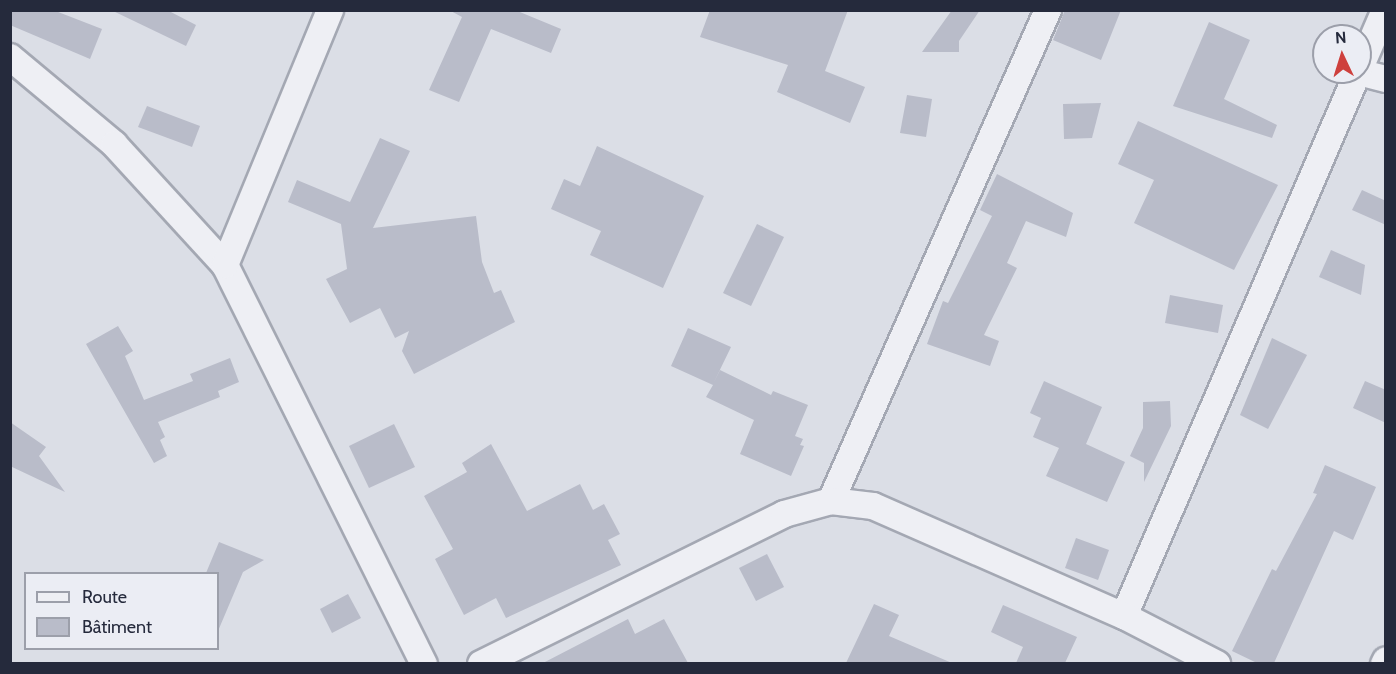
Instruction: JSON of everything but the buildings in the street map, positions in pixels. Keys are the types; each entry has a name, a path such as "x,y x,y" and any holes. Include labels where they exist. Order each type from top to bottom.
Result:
{"street":[{"path":"225,265 330,10"},
{"path":"831,501 1048,10"},
{"path":"1372,39 1384,10"},
{"path":"10,57 114,144 225,265 424,663"},
{"path":"1124,616 1353,84"},
{"path":"481,663 784,514 831,501 873,506 1124,616 1218,663"}]}
